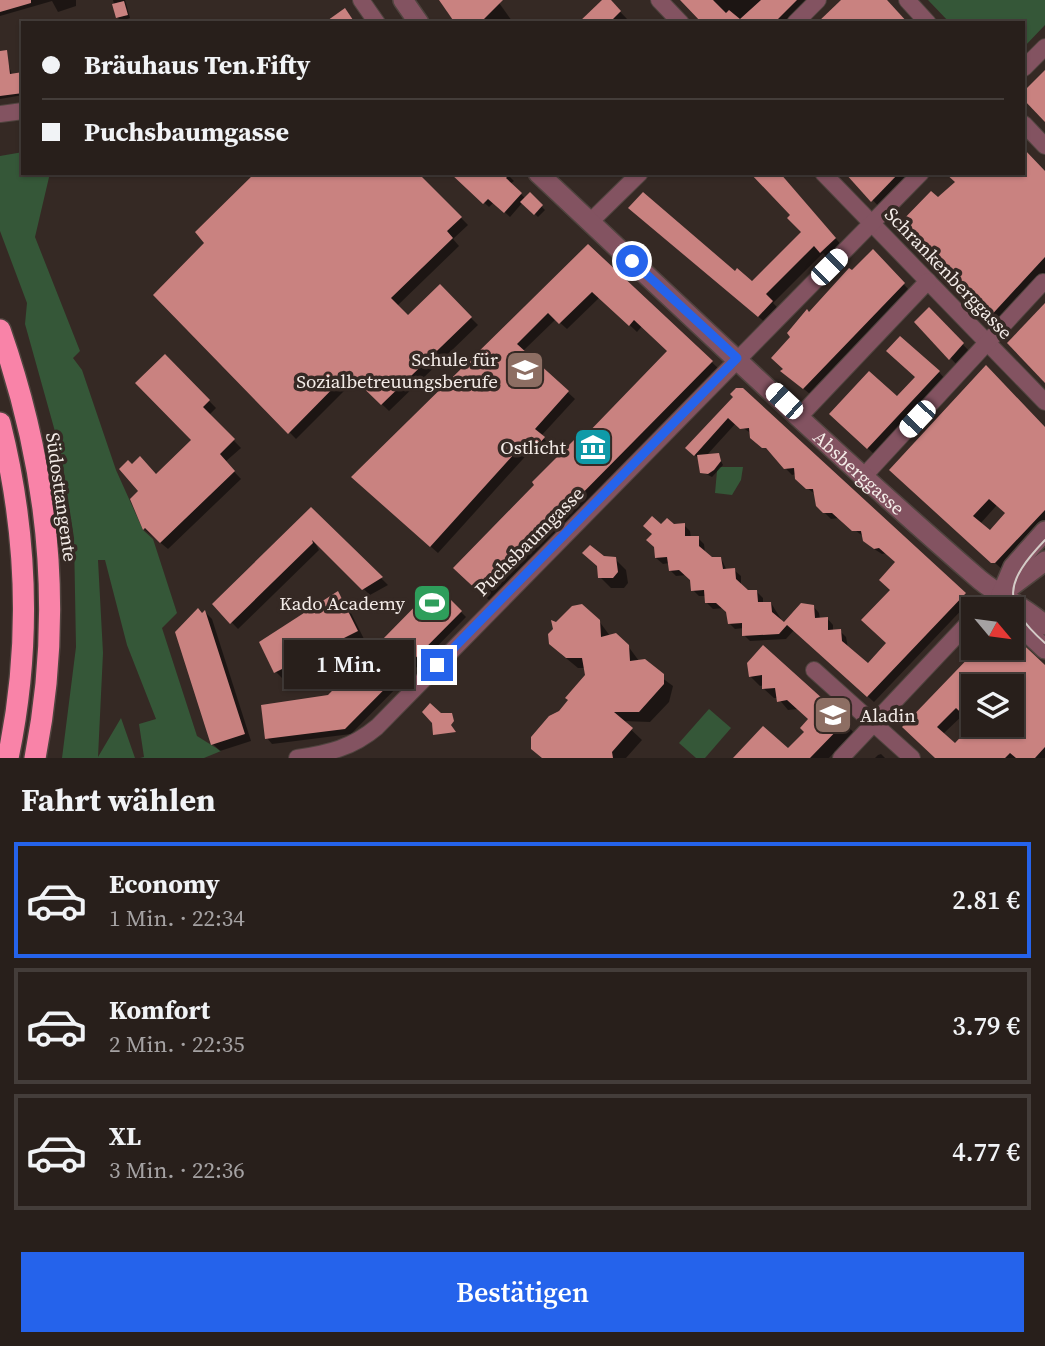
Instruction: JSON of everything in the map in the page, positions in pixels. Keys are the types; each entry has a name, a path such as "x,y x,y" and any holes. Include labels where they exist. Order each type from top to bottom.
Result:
{"highway":[{"name":"Südosttangente","path":"0,330 33,445 50,562 50,645 34,758"},
{"path":"0,423 16,494 25,591 21,686 8,758"}],"street":[{"path":"361,0 376,21"},
{"path":"403,0 418,21"},
{"path":"659,0 679,21"},
{"path":"797,21 818,0"},
{"path":"907,0 926,21"},
{"path":"1025,67 1045,47"},
{"path":"0,114 21,111"},
{"path":"1025,125 1045,146"},
{"name":"Absberggasse","path":"540,175 998,597"},
{"path":"590,222 638,175"},
{"name":"Schrankenberggasse","path":"825,175 1045,402"},
{"name":"Puchsbaumgasse","path":"297,758 338,751 353,745 377,727 919,175"},
{"path":"800,416 928,281"},
{"path":"864,476 1042,282"},
{"path":"1005,597 1013,567 1045,531"},
{"path":"1009,597 1045,561"},
{"name":"Absberggasse","path":"1024,609 1045,625"},
{"path":"1024,629 1045,649"},
{"path":"841,758 961,631"},
{"path":"814,670 912,758"}],"green space":[{"path":"928,0 1045,0 1045,25 1025,46 1025,21 948,21"},
{"path":"21,152 21,175 50,175 35,237 80,351 73,358 82,370 116,470 143,530 153,539 177,613 162,628 197,736 221,751 204,758 140,758 144,757 139,724 156,719 127,645 105,560 98,560 103,653 98,757 121,718 135,758 62,758 76,647 74,538 61,453 25,324 27,303 0,231 0,156"},
{"path":"720,467 743,467 741,480 732,495 715,493 717,471"},
{"path":"709,709 731,728 705,758 696,758 679,743"}],"building":[{"path":"0,0 31,0 31,3 0,12"},
{"path":"439,0 503,0 482,21 454,21"},
{"path":"602,0 611,0 621,11 611,21 580,21"},
{"path":"680,0 713,0 726,13 729,10 740,19 761,0 797,0 776,21 700,21"},
{"path":"841,0 887,0 906,21 819,21"},
{"path":"124,1 128,15 116,18 112,4"},
{"path":"345,8 354,21 327,21"},
{"path":"7,50 10,74 21,72 21,93 0,96 0,51"},
{"path":"1045,70 1045,122 1025,101 1025,90"},
{"path":"1025,150 1045,171 1045,257 986,321 896,227 931,191 938,197 955,182 947,175 1025,175"},
{"path":"253,175 420,175 462,217 447,231 453,238 391,298 408,315 440,284 472,317 381,405 348,373 288,434 153,295 204,243 195,232"},
{"path":"452,175 509,175 506,178 522,193 504,213 488,199 483,204"},
{"path":"752,175 782,175 836,238 820,253 814,246 766,294 773,301 758,317 628,208 643,192 735,271 737,268 752,281 801,232 787,218 790,215"},
{"path":"847,175 897,175 871,202"},
{"path":"530,192 543,205 534,215 520,202"},
{"path":"588,244 713,361 482,595 453,568 534,485 532,482 578,436 582,439 667,351 634,320 629,326 592,292 559,324 548,313 517,344 569,391 535,429 545,437 533,451 524,443 430,547 351,477"},
{"path":"873,249 905,283 803,389 780,371 783,369 771,358 790,337 787,333 807,309 809,312 849,268 852,270"},
{"path":"1045,303 1045,383 1007,343"},
{"path":"929,307 964,343 949,360 914,322"},
{"path":"900,336 940,371 867,449 829,414 869,371 897,396 915,377 886,351"},
{"path":"165,354 210,400 203,407 235,439 220,454 235,471 160,543 145,528 143,530 130,499 138,491 119,469 128,460 132,464 140,456 156,474 191,440 135,383"},
{"path":"986,365 1045,427 1045,510 995,563 991,563 889,470","holes":["989,499 1005,513 990,530 973,516"]},
{"path":"736,388 743,388 966,593 867,697 787,625 779,634 742,636 742,623 728,624 726,612 716,603 705,603 704,590 691,591 690,580 679,570 669,571 667,557 655,558 654,547 646,540 652,534 643,526 652,516 661,524 667,518 674,524 685,523 685,536 699,536 699,546 712,557 721,557 723,569 735,568 736,579 748,590 757,590 758,602 771,602 772,612 784,622 801,603 814,605 815,618 828,617 828,630 841,629 842,641 868,663 886,643 861,620 890,590 879,580 895,562 879,548 874,549 863,541 861,531 852,531 832,513 823,513 816,506 813,489 806,489 795,479 794,468 784,469 766,448 762,448 750,438 749,428 740,429 728,418 694,456 685,448 733,397 730,394"},
{"path":"719,453 721,461 714,470 708,474 700,473 697,455"},
{"path":"311,507 383,577 362,590 312,540 313,543 230,624 212,604"},
{"path":"590,545 604,556 616,557 618,572 613,578 598,578 597,566 582,553"},
{"path":"436,585 462,611 345,729 265,739 261,705 328,695"},
{"path":"338,591 358,631 274,673 259,642"},
{"path":"582,604 600,620 601,637 616,633 629,645 630,661 645,659 664,674 664,684 639,712 614,712 633,728 612,752 613,758 542,758 531,749 531,737 549,716 559,711 568,700 565,698 585,675 582,658 566,658 549,644 548,634 553,629 551,620 556,622 572,606"},
{"path":"198,608 202,613 205,610 245,734 211,745 175,632"},
{"path":"763,645 844,718 845,722 810,758 733,758 763,726 788,748 804,732 800,728 808,719 787,700 777,702 775,688 762,689 762,675 749,677 747,663"},
{"path":"1024,645 1045,665 1045,747 1035,758 1016,758 1010,753 1005,758 935,758 902,727 966,660 1024,660"},
{"path":"430,703 441,713 452,713 454,721 451,725 456,732 433,735 432,723 422,712"}],"tram line":[{"path":"1045,540 1022,568 1013,592 1020,616 1045,643"}],"place":[{"name":"Schule für Sozialbetreuungsberufe","path":"525,370"},
{"name":"Ostlicht","path":"593,447"},
{"name":"Kado Academy","path":"432,603"},
{"name":"Aladin","path":"833,715"}],"route":[{"path":"437,665 698,401 737,358 632,261"}]}
